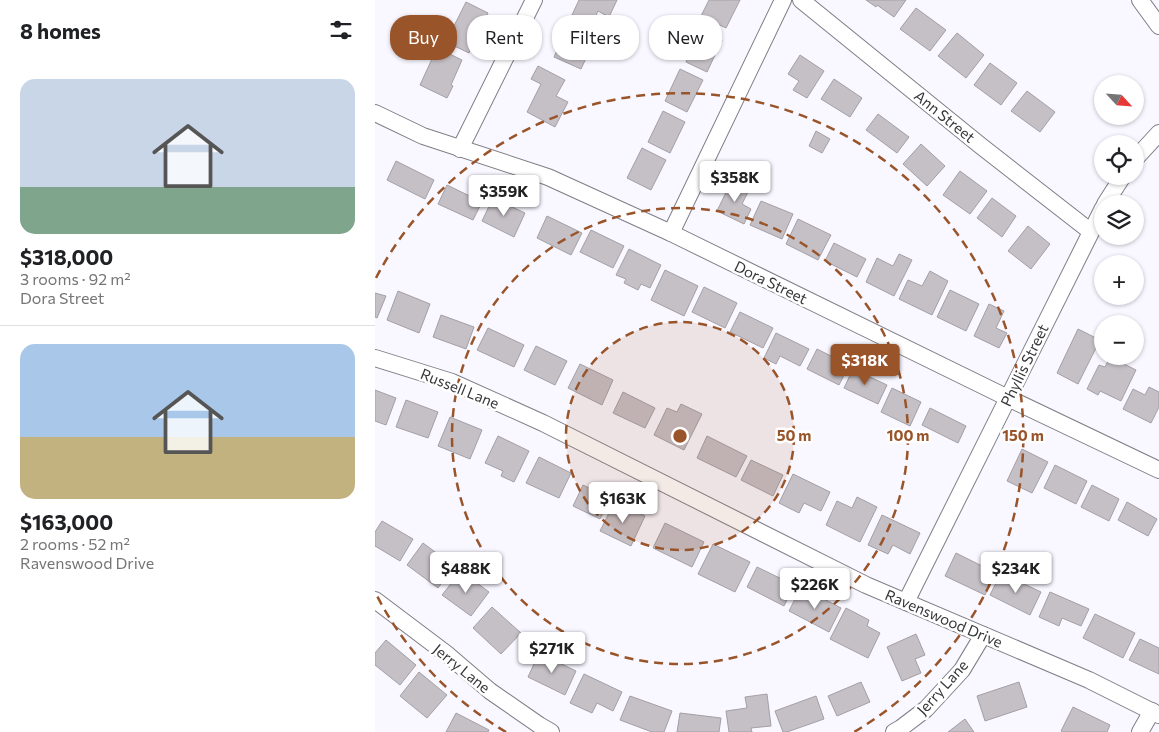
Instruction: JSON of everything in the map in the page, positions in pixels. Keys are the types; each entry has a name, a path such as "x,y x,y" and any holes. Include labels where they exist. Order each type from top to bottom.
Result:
{"street":[{"path":"460,149 534,0"},
{"path":"671,233 783,0"},
{"name":"Ann Street","path":"801,0 981,146 1090,231"},
{"path":"1141,0 1159,26"},
{"name":"Dora Street","path":"375,113 423,136 548,176 671,233 1159,470"},
{"path":"1144,149 1159,133"},
{"name":"Phyllis Street","path":"906,602 1094,224"},
{"name":"Russell Lane","path":"375,358 452,382 543,423"},
{"name":"Ravenswood Drive","path":"543,423 866,585 1089,680 1156,713"},
{"name":"Jerry Lane","path":"375,600 448,655 490,691 539,726 551,732"},
{"name":"Jerry Lane","path":"893,732 926,709 962,670 983,635"},
{"path":"1140,732 1156,713"}],"building":[{"path":"579,0 617,0 610,15 598,11 596,15 572,15"},
{"path":"709,0 740,0 726,28 722,26 722,15 702,15"},
{"path":"866,0 906,0 894,17"},
{"path":"466,2 488,13 487,15 467,15 467,52 457,47 457,20"},
{"path":"916,8 946,30 930,51 900,29"},
{"path":"957,33 984,55 966,78 938,56"},
{"path":"800,55 824,71 807,98 793,90 799,81 788,74"},
{"path":"457,58 462,60 447,98 420,85 431,60 457,60"},
{"path":"561,60 585,60 581,69"},
{"path":"687,60 713,60 707,72 686,62"},
{"path":"990,63 1017,83 1001,105 974,85"},
{"path":"538,66 565,80 556,96 568,102 555,127 527,112 541,84 531,79"},
{"path":"680,69 703,80 687,112 665,101"},
{"path":"834,79 862,98 850,117 821,99"},
{"path":"1027,91 1055,112 1040,132 1011,111"},
{"path":"663,111 685,122 670,153 648,142"},
{"path":"878,114 909,137 897,153 866,130"},
{"path":"816,131 830,139 822,153 809,146"},
{"path":"921,144 945,166 927,186 903,164"},
{"path":"642,148 666,160 651,190 627,178"},
{"path":"396,161 434,180 425,199 387,180"},
{"path":"960,171 987,191 970,214 943,195"},
{"path":"732,180 750,188 742,204 751,209 744,224 717,211"},
{"path":"447,185 482,202 473,220 438,204"},
{"path":"493,198 525,213 514,237 482,221"},
{"path":"992,198 1016,216 1002,237 977,218"},
{"path":"761,201 793,214 782,239 750,225"},
{"path":"547,216 582,233 571,255 537,238"},
{"path":"798,219 831,235 818,260 786,244"},
{"path":"1028,226 1050,244 1031,269 1008,251"},
{"path":"591,230 624,246 613,268 580,252"},
{"path":"834,243 866,259 857,277 825,261"},
{"path":"629,249 661,265 650,288 641,284 638,290 624,283 626,279 616,275"},
{"path":"899,254 912,260 894,296 866,282 877,258 893,266"},
{"path":"665,270 698,286 684,316 651,300"},
{"path":"930,271 948,281 932,315 899,299 908,280 922,286"},
{"path":"704,287 737,303 725,328 692,312"},
{"path":"950,290 979,304 966,331 937,317"},
{"path":"398,291 430,304 419,333 387,320"},
{"path":"375,293 386,296 377,318 375,317"},
{"path":"989,304 1004,311 996,328 1007,333 999,348 974,336"},
{"path":"740,312 773,328 763,348 730,332"},
{"path":"441,315 474,327 466,349 433,337"},
{"path":"488,328 524,345 514,367 477,350"},
{"path":"1078,329 1094,337 1094,352 1078,384 1057,373"},
{"path":"776,333 809,349 800,366 780,356 776,364 764,358"},
{"path":"536,346 567,361 555,385 524,370"},
{"path":"817,349 849,365 839,385 807,369"},
{"path":"580,364 613,380 602,405 568,388"},
{"path":"1099,365 1105,367 1106,365 1126,365 1136,370 1121,401 1100,391 1098,395 1087,389"},
{"path":"853,369 887,385 878,404 844,388"},
{"path":"1149,387 1159,392 1159,407 1151,423 1123,409 1133,389 1145,395"},
{"path":"892,388 921,402 910,426 881,412"},
{"path":"375,390 396,398 386,425 375,421"},
{"path":"623,392 655,408 645,428 613,413"},
{"path":"406,400 438,412 428,438 396,427"},
{"path":"681,404 702,414 684,450 654,435 667,408 677,412"},
{"path":"930,408 966,426 958,443 922,425"},
{"path":"450,417 482,430 470,459 438,446"},
{"path":"498,436 529,451 514,482 501,476 503,471 485,463"},
{"path":"707,436 747,456 736,477 697,458"},
{"path":"1022,449 1048,462 1032,493 1007,481"},
{"path":"539,457 571,473 559,498 526,483"},
{"path":"751,460 783,475 773,496 741,480"},
{"path":"1055,465 1087,481 1076,504 1044,488"},
{"path":"793,474 830,492 821,511 804,503 799,513 779,503"},
{"path":"583,485 610,498 600,519 573,506"},
{"path":"1092,485 1119,499 1109,521 1081,507"},
{"path":"857,497 877,507 860,542 826,525 837,501 852,508"},
{"path":"615,501 645,516 631,546 600,531"},
{"path":"1127,502 1157,519 1148,536 1118,520"},
{"path":"882,515 920,533 910,554 893,545 888,554 868,545"},
{"path":"382,521 413,539 400,561 375,546 375,532"},
{"path":"665,523 704,542 692,567 653,548"},
{"path":"423,543 454,566 438,588 407,565"},
{"path":"713,544 750,562 735,592 698,574"},
{"path":"956,553 996,573 985,595 945,576"},
{"path":"757,567 794,585 784,606 747,587"},
{"path":"461,571 489,592 471,616 442,595"},
{"path":"1001,573 1041,592 1030,615 990,595"},
{"path":"801,587 841,608 829,632 789,611"},
{"path":"1050,592 1089,609 1081,626 1062,618 1059,626 1039,617"},
{"path":"492,607 521,633 501,654 473,628"},
{"path":"846,608 869,620 867,626 880,633 868,658 830,639"},
{"path":"1095,614 1135,633 1123,658 1083,638"},
{"path":"916,634 925,655 915,659 921,673 902,681 887,647"},
{"path":"1140,639 1159,648 1159,674 1129,660"},
{"path":"386,640 416,665 400,685 375,665 375,653"},
{"path":"539,653 576,671 565,695 528,677"},
{"path":"419,672 447,695 427,718 400,696"},
{"path":"584,674 622,692 613,711 597,703 592,713 570,703"},
{"path":"861,682 870,702 837,716 828,696"},
{"path":"1019,682 1027,707 985,721 977,696"},
{"path":"767,694 771,726 751,728 752,732 729,732 726,711 747,708 745,697"},
{"path":"630,696 672,711 664,732 652,732 620,720"},
{"path":"816,696 824,719 783,732 775,711"},
{"path":"1073,707 1110,725 1107,732 1061,731"},
{"path":"456,713 489,730 488,732 446,732"},
{"path":"680,713 721,718 719,732 677,732"},
{"path":"965,719 974,732 948,732"}]}
